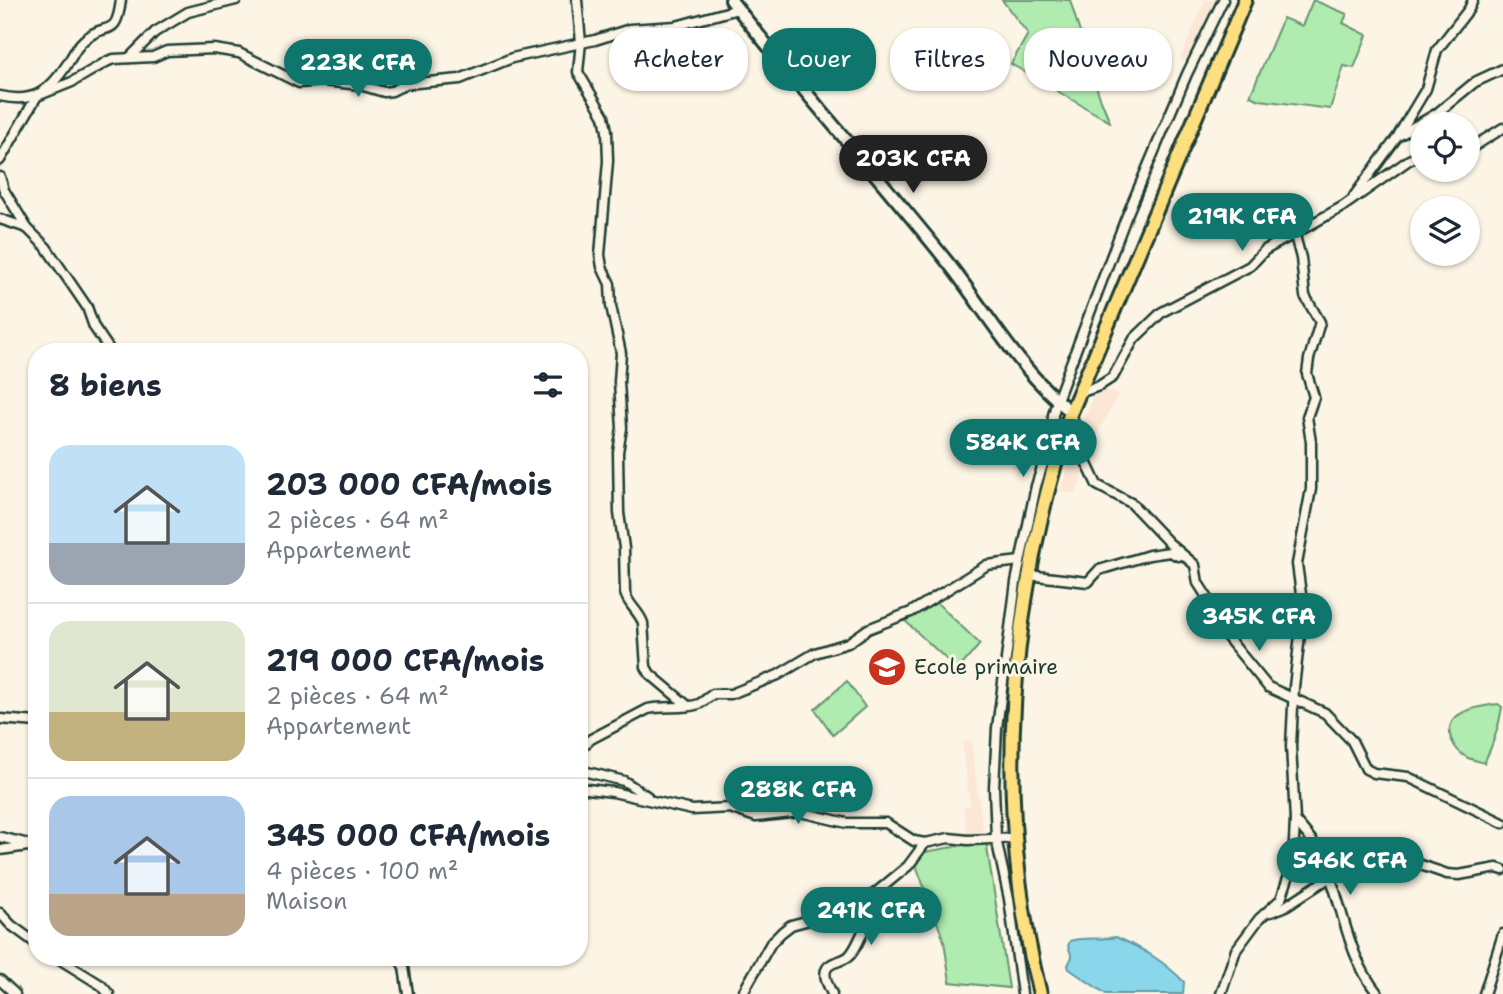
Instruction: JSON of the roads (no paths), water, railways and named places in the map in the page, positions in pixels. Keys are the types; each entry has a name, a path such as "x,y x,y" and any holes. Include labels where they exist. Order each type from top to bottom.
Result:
{"main road":[{"path":"1040,994 1026,923 1015,838 1012,760 1014,680 1028,575 1052,469 1071,412 1245,0"}],"street":[{"path":"0,160 37,96 59,77 84,39 115,26 121,0"},
{"path":"129,58 155,32 188,12 236,0"},
{"path":"577,0 581,42 578,72 604,116 607,131 608,161 600,255 610,284 611,306 621,353 619,513 624,548 625,593 626,599 643,623 646,667 657,681 688,706"},
{"path":"1022,994 1009,899 996,838 994,788 1006,646 1020,561 1036,486 1052,436 1057,400 1125,220 1187,74 1223,0"},
{"path":"1350,202 1398,136 1426,89 1437,50 1474,0"},
{"path":"0,96 16,100 37,96 72,82 108,61 153,57 167,51 214,49 239,52 299,83 323,81 360,85 384,92 392,91 406,84 460,79 512,58 630,29 676,26 734,4 950,265 1017,357 1071,412 1079,447 1097,485 1131,503 1169,544 1197,569 1198,583 1223,622 1227,637 1268,687 1325,713 1357,748 1366,769 1374,773 1408,777 1503,823"},
{"path":"1398,136 1436,114 1475,82 1503,69"},
{"path":"1480,142 1503,128"},
{"path":"1079,393 1099,386 1112,377 1134,339 1162,312 1250,266 1265,250 1350,202 1410,159"},
{"path":"0,177 4,190 27,228 46,247 87,307 94,327 105,343"},
{"path":"0,219 27,228"},
{"path":"1221,994 1236,950 1281,899 1293,863 1295,820 1291,746 1293,699 1303,609 1298,556 1311,489 1311,442 1307,417 1314,397 1307,374 1320,322 1305,296 1301,258 1294,232"},
{"path":"1028,575 1088,582 1099,570 1149,555 1170,552 1187,559"},
{"path":"588,742 648,709 658,706 688,706 703,702 713,694 731,694 778,675 815,653 848,643 868,629 911,612 986,565 1020,561"},
{"path":"0,719 28,721"},
{"path":"588,772 624,781 653,800"},
{"path":"588,789 653,800 692,810 730,808 756,817 800,812 846,823 886,823 914,841 925,843 948,838 968,841 1015,838"},
{"path":"1295,820 1320,852 1353,953 1368,982 1378,994"},
{"path":"0,837 28,844"},
{"path":"742,994 771,943 782,932 791,925 839,912 881,888 908,866 925,843"},
{"path":"0,850 28,847"},
{"path":"1265,914 1284,908 1329,878 1398,860 1406,860 1447,874 1459,875 1497,868 1503,870"},
{"path":"832,994 825,970 828,966 845,960 854,949 881,888"},
{"path":"0,913 28,937"},
{"path":"1484,994 1503,934"},
{"path":"70,966 101,985 109,994"},
{"path":"403,966 408,994"},
{"path":"0,980 15,994"}],"water":[{"path":"1116,937 1168,967 1184,982 1183,994 1106,994 1069,969 1072,957 1068,946 1070,941"}],"place":[{"name":"Ecole primaire","path":"887,667"}]}
